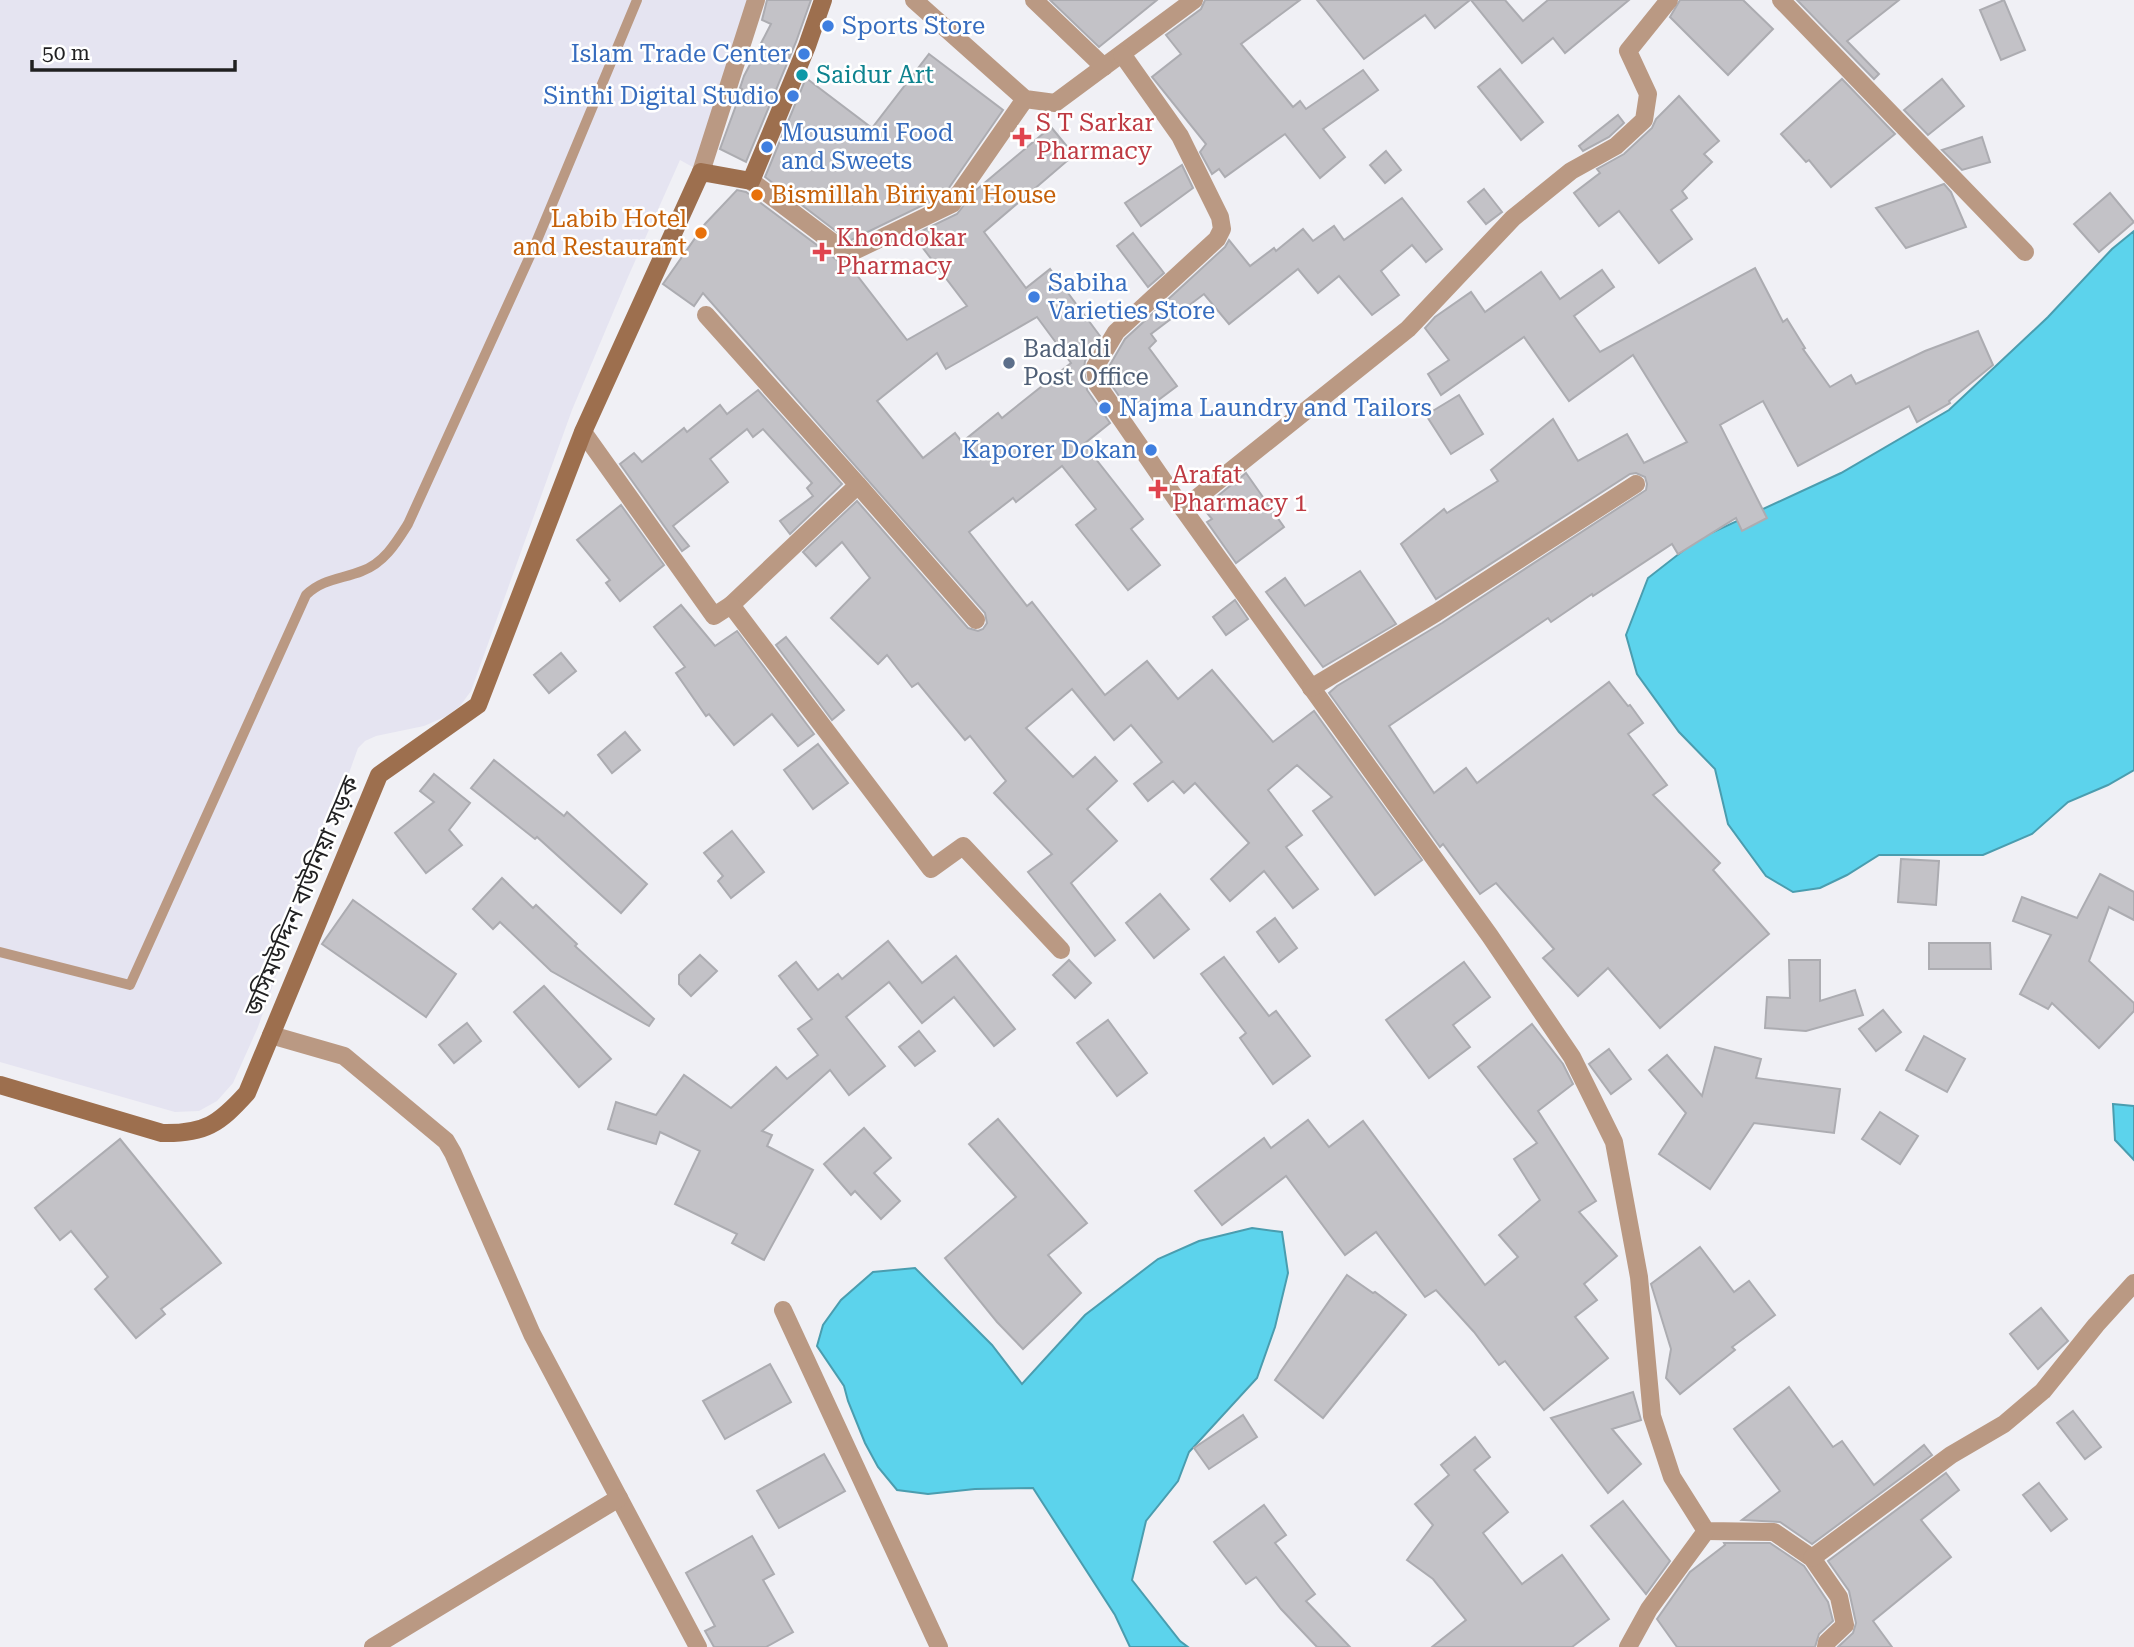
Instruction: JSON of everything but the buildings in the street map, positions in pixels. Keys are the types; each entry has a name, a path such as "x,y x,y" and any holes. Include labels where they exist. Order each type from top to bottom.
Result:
{"street":[{"path":"756,0 701,172 751,181 848,254 952,204 1025,99"},
{"path":"751,181 807,46 823,0"},
{"path":"914,0 1025,99 1055,103 1194,0"},
{"path":"1034,0 1104,67"},
{"path":"1183,509 1408,329 1513,218 1571,171 1616,146 1644,120 1648,94 1628,51 1669,0"},
{"path":"1781,0 2025,252"},
{"path":"1122,54 1180,136 1220,217 1222,229 1217,239 1116,332 1095,367 1097,384 1183,509 1490,936 1572,1057 1614,1142 1639,1277 1652,1416 1672,1477 1706,1531"},
{"name":"জসিমউদ্দিন বাউনিয়া সড়ক","path":"0,1085 162,1133 186,1134 226,1116 247,1093 379,775 478,705 583,432 701,172"},
{"path":"706,315 976,620"},
{"path":"583,432 714,616 731,605 858,485"},
{"path":"1311,688 1436,613 1636,484"},
{"path":"731,605 931,869 962,846 1061,950"},
{"path":"271,1035 344,1055 446,1142 532,1334 698,1647"},
{"path":"1812,1558 1951,1455 2004,1424 2043,1391 2134,1283"},
{"path":"783,1310 939,1647"},
{"path":"373,1647 619,1499"},
{"path":"1706,1531 1774,1531 1812,1558 1839,1597 1845,1625 1827,1642 1826,1647"},
{"path":"1628,1647 1649,1609 1706,1531"}],"lane":[{"path":"0,952 130,985 306,595 322,582 365,570 378,562 393,548 408,524 535,245 637,0"}],"shaded area":[{"path":"0,0 752,0 698,170 680,160 628,277 572,410 471,691 460,706 447,716 424,726 376,736 358,748 258,1027 233,1083 217,1101 199,1111 175,1112 0,1062"}],"water":[{"path":"2134,231 2134,770 2108,785 2068,802 2032,834 1983,855 1879,855 1820,888 1793,892 1766,876 1728,824 1715,769 1679,732 1637,674 1626,635 1648,578 1698,539 1841,473 1949,410 2048,317 2112,249"},
{"path":"2113,1104 2134,1106 2134,1160 2115,1140"},
{"path":"1252,1228 1282,1232 1288,1273 1275,1327 1257,1378 1189,1452 1178,1481 1146,1521 1132,1580 1180,1641 1188,1647 1130,1647 1115,1615 1033,1488 975,1489 928,1494 897,1490 878,1467 865,1443 844,1386 817,1346 823,1325 841,1300 873,1272 915,1268 992,1345 1022,1384 1085,1315 1158,1259 1199,1241"}],"place":[{"name":"Sports Store","path":"828,26"},
{"name":"Islam Trade Center","path":"804,54"},
{"name":"Saidur Art","path":"802,75"},
{"name":"Sinthi Digital Studio","path":"793,96"},
{"name":"S T Sarkar Pharmacy","path":"1022,137"},
{"name":"Mousumi Food and Sweets","path":"767,147"},
{"name":"Bismillah Biriyani House","path":"757,195"},
{"name":"Labib Hotel and Restaurant","path":"701,233"},
{"name":"Khondokar Pharmacy","path":"822,252"},
{"name":"Sabiha Varieties Store","path":"1034,297"},
{"name":"Badaldi Post Office","path":"1009,363"},
{"name":"Najma Laundry and Tailors","path":"1105,408"},
{"name":"Kaporer Dokan","path":"1151,450"},
{"name":"Arafat Pharmacy 1","path":"1158,489"}]}
